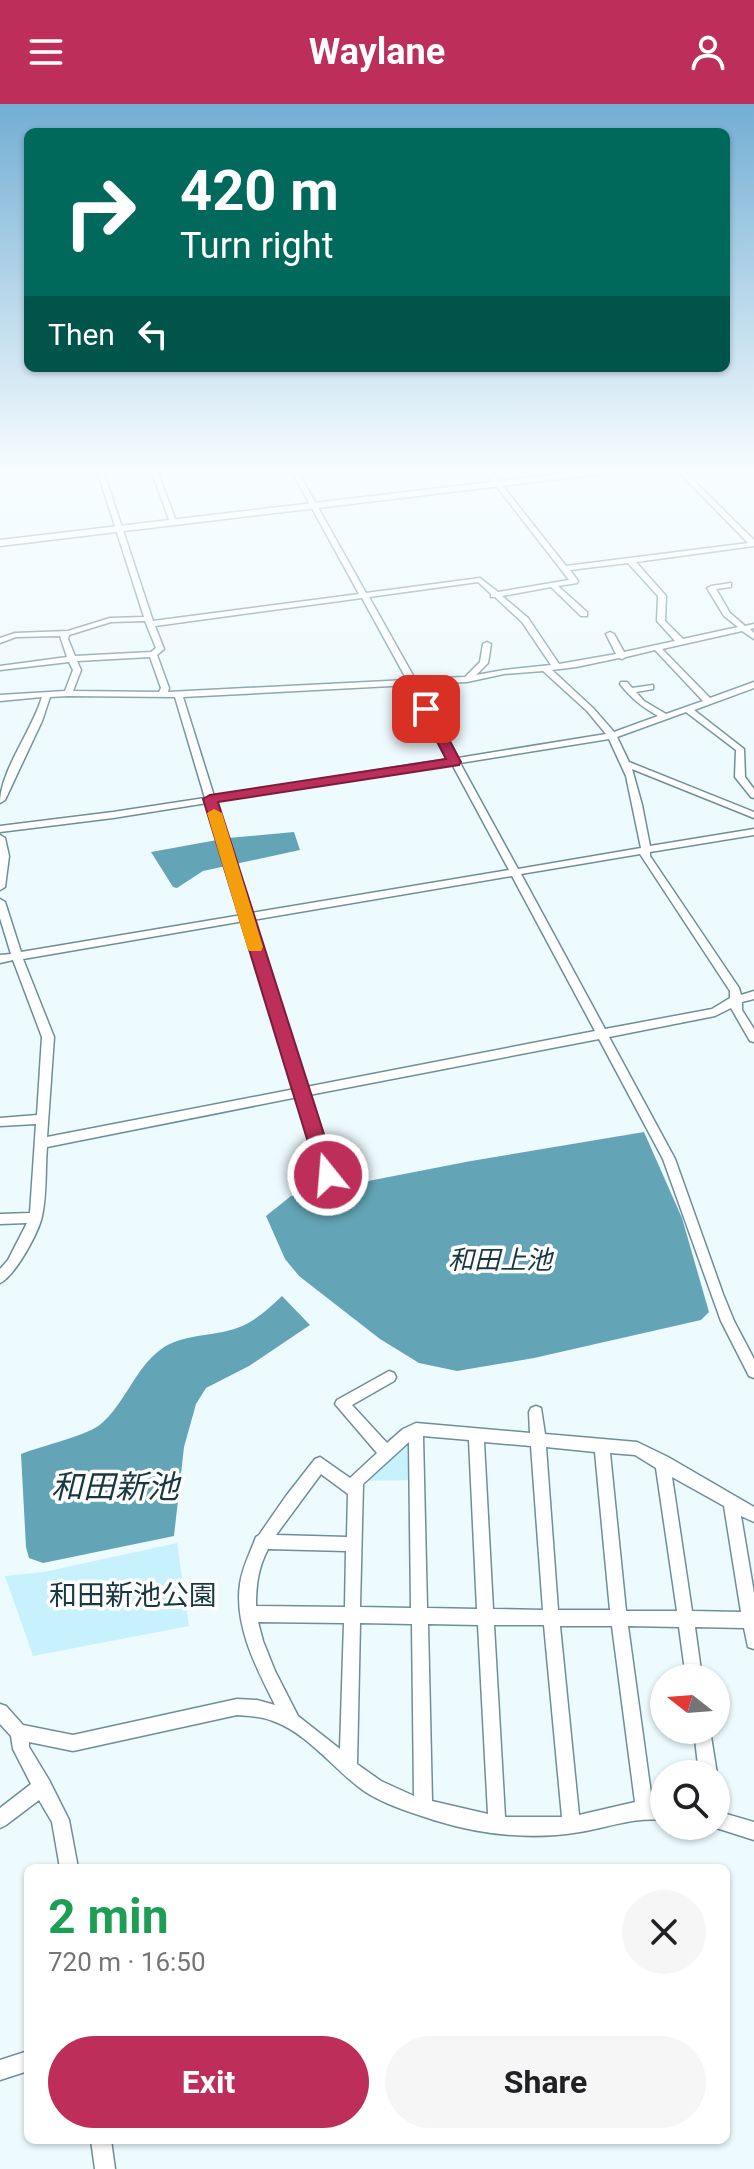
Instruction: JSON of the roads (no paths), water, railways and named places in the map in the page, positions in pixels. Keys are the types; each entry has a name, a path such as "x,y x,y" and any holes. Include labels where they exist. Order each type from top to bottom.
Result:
{"street":[{"path":"0,668 71,658 153,654 160,649 132,566"},
{"path":"348,566 603,1035 687,1201 723,1312 754,1372"},
{"path":"494,595 574,581 562,566"},
{"path":"564,569 583,566"},
{"path":"636,566 662,596 661,621 682,643"},
{"path":"0,641 15,635 65,632 110,620 150,621 480,580 525,620 557,667"},
{"path":"553,585 559,594 571,600 584,614"},
{"path":"728,585 711,588 727,614 749,627 754,637"},
{"path":"0,698 68,693 178,695 467,679 622,657 749,627"},
{"path":"65,632 77,670 68,693"},
{"path":"610,634 622,657"},
{"path":"467,679 484,663 487,644"},
{"path":"658,649 707,700"},
{"path":"153,654 165,688 163,694"},
{"path":"546,669 612,736 625,763 646,849 645,856 735,991 737,1010 754,1038"},
{"path":"0,829 612,736 754,685"},
{"path":"650,687 626,688 641,703 664,716"},
{"path":"0,800 15,762 42,716 47,694"},
{"path":"178,695 245,918 328,1175"},
{"path":"686,708 740,749 740,777 754,795"},
{"path":"625,763 754,815"},
{"path":"0,959 754,832"},
{"path":"0,838 4,856 0,887"},
{"path":"0,902 48,1037 36,1218 19,1253 0,1278"},
{"path":"42,1143 715,1012 736,1000 754,995"},
{"path":"0,1122 43,1119"},
{"path":"0,1219 36,1218"},
{"path":"387,1453 342,1404 389,1377"},
{"path":"536,1412 571,1825"},
{"path":"416,1429 423,1807"},
{"path":"348,1768 356,1481 416,1429 637,1449 754,1515"},
{"path":"476,1434 497,1826"},
{"path":"602,1446 619,1618 644,1808"},
{"path":"663,1462 692,1664"},
{"path":"291,1719 262,1665 248,1614 245,1593 251,1563 276,1518 320,1464 355,1490"},
{"path":"731,1501 754,1641"},
{"path":"261,1542 355,1544"},
{"path":"248,1614 752,1620"},
{"path":"0,1712 19,1732 73,1743 237,1707 259,1706 291,1719 372,1786 423,1807 497,1826 571,1825 650,1809"},
{"path":"19,1732 21,1749 60,1820 68,1864"},
{"path":"0,1819 43,1786"},
{"path":"730,1824 754,1831"},
{"path":"0,2070 24,2062"},
{"path":"102,2144 105,2169"}],"water":[{"path":"294,832 300,850 203,871 177,888 173,887 151,852 228,838"},
{"name":"和田上池","path":"644,1132 682,1218 709,1312 701,1320 534,1358 457,1371 419,1363 380,1339 299,1276 285,1259 266,1216 291,1196"},
{"name":"和田新池","path":"282,1296 310,1325 249,1366 206,1388 196,1404 184,1447 174,1536 43,1563 29,1558 21,1454 76,1436 102,1423 160,1350 188,1338 244,1325"}],"park label":[{"name":"和田新池公園","path":"133,1595"}]}
